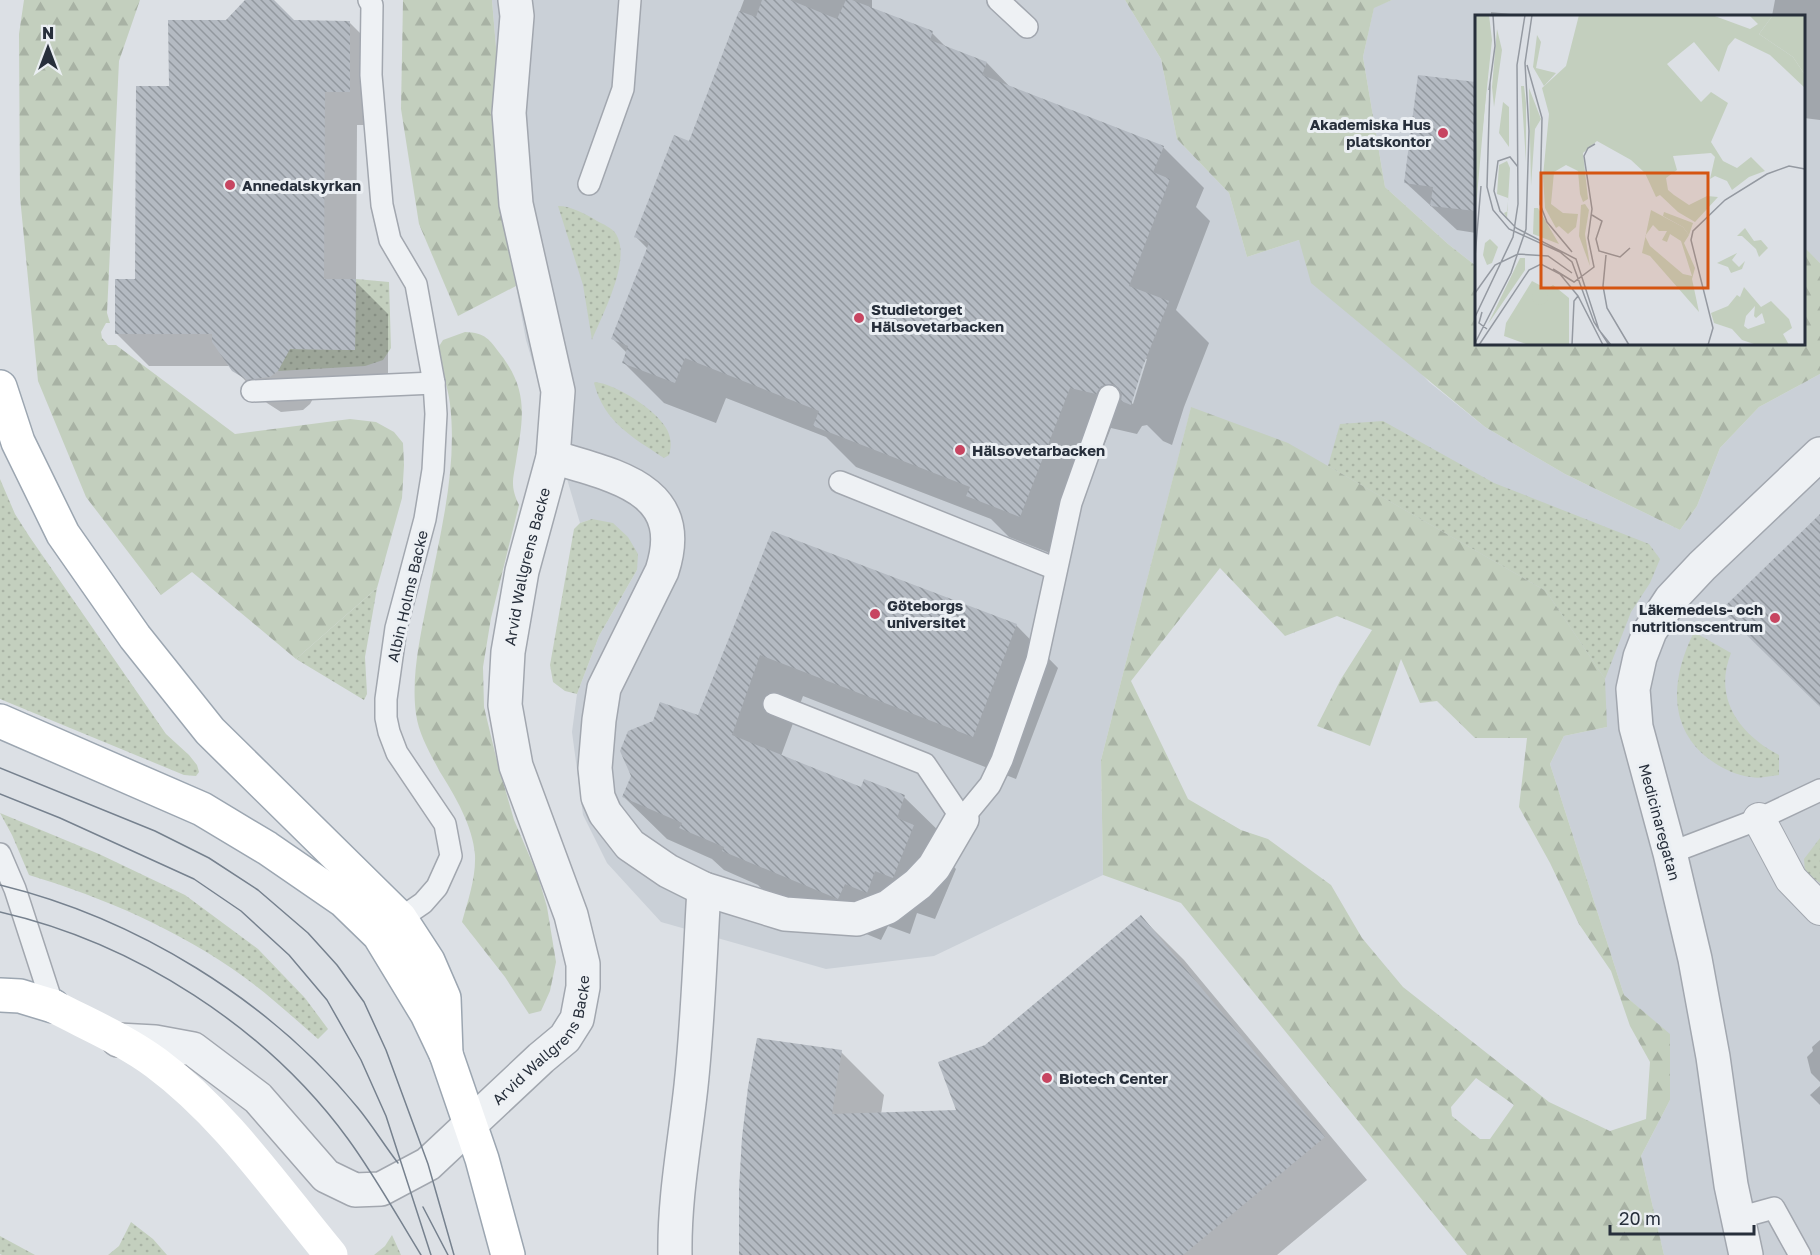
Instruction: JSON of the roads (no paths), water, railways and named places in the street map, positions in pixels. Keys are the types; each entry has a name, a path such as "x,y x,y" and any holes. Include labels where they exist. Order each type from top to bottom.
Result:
{"main road":[{"path":"0,387 18,442 63,534 135,637 210,730 390,926 446,1054 471,1125 508,1255"},
{"path":"0,721 202,809 267,848 344,901 390,926"},
{"path":"0,995 20,996 53,1006 156,1062 203,1102 331,1255"}],"street":[{"name":"Arvid Wallgrens Backe","path":"118,1040 156,1042 193,1049 258,1098 326,1176 355,1190 381,1189 428,1164 565,1038 577,1019 583,987 583,964 572,915 516,766 506,705 508,652 522,571 553,457 558,391 516,204 509,113 517,16 515,0"},
{"name":"Medicinaregatan","path":"1746,1255 1731,1185 1713,1057 1695,959 1670,853 1636,727 1634,689 1640,657 1650,631 1671,598 1820,454"},
{"path":"553,457 629,483 650,495 667,527 669,551 662,571 604,688 595,768 598,797 605,813 630,845 668,871 704,889 785,914 857,918 888,907 918,884 934,867 962,819"},
{"path":"1759,819 1791,879 1820,909"},
{"path":"675,1255 678,1191 691,1085 704,889"}],"lane":[{"name":"Albin Holms Backe","path":"369,0 372,5 371,75 382,205 390,240 416,284 434,383 436,414 433,470 424,519 396,628 386,699 386,718 388,732 397,753 445,824 451,856 437,887 423,903 390,926"},
{"path":"589,184 623,89 630,0"},
{"path":"998,0 1027,27"},
{"path":"252,391 434,383"},
{"path":"774,704 925,764 962,819 990,785 1002,760 1037,660 1071,502 1109,396"},
{"path":"840,482 1056,569"},
{"path":"1670,853 1759,819 1820,790"},
{"path":"0,854 15,889 53,1006"},
{"path":"1738,1218 1774,1208 1800,1255"}],"tram line":[{"path":"0,768 155,831 209,858 258,890 308,933 337,965 364,1002 386,1050 428,1164 454,1255"},
{"path":"0,794 60,818 194,879 241,911 289,955 327,1000 361,1060 386,1116 431,1255"},
{"path":"0,885 100,918 149,941 196,968 241,998 284,1032 323,1068 358,1108 398,1163"},
{"path":"0,912 50,926 100,945 148,968 194,995 237,1026 278,1061 315,1098 348,1139 421,1255"},
{"path":"423,1207 448,1255"}],"place":[{"name":"Akademiska Hus platskontor","path":"1443,133"},
{"name":"Annedalskyrkan","path":"230,185"},
{"name":"Studietorget Hälsovetarbacken","path":"859,318"},
{"name":"Hälsovetarbacken","path":"960,450"},
{"name":"Göteborgs universitet","path":"875,614"},
{"name":"Läkemedels- och nutritionscentrum","path":"1775,618"},
{"name":"Biotech Center","path":"1047,1078"}]}
